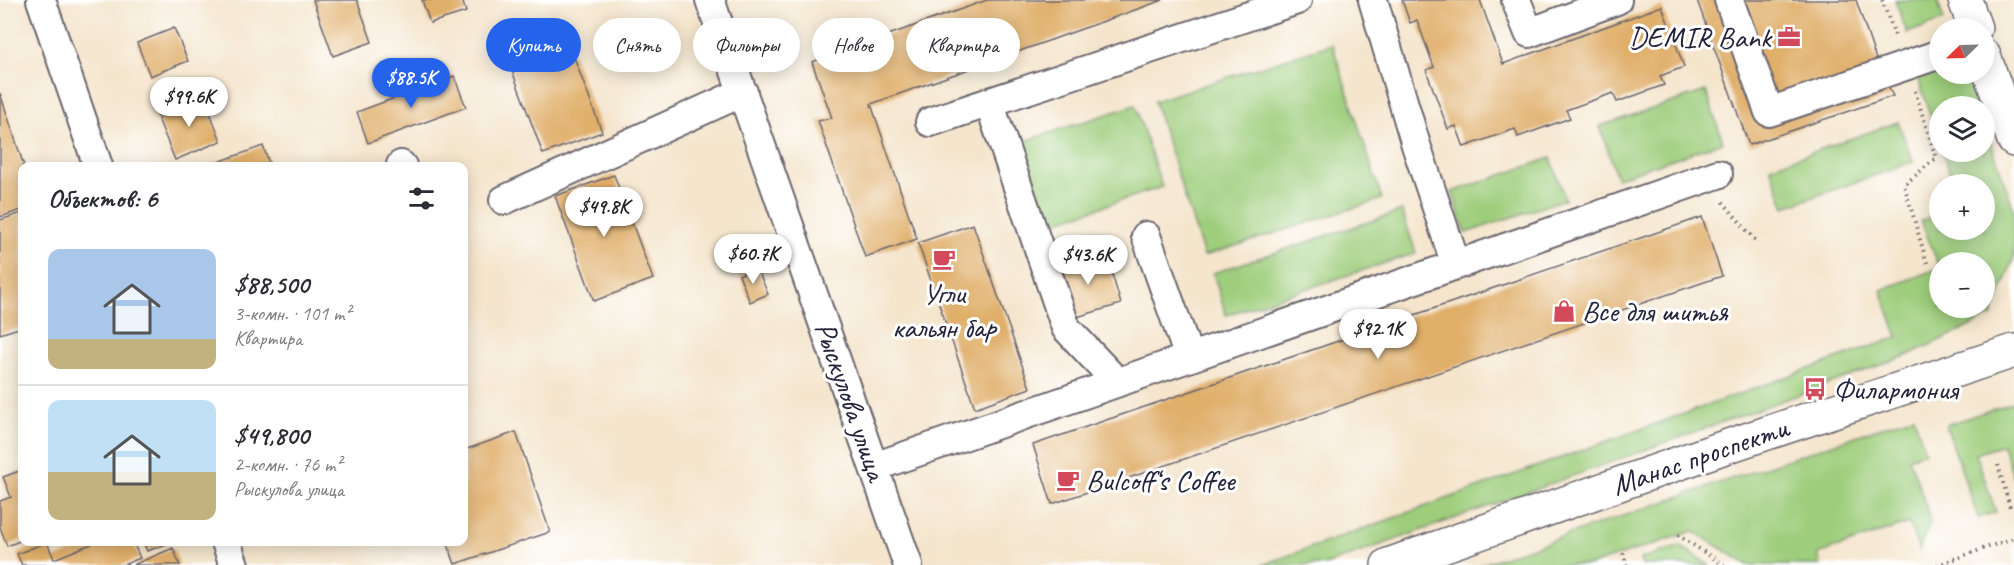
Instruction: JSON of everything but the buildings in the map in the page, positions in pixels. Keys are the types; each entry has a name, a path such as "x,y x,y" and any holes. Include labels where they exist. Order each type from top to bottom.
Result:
{"main road":[{"path":"1965,0 1971,18"},
{"path":"1994,84 2014,140"},
{"name":"Манас проспекти","path":"1388,565 1722,448 2014,351"}],"street":[{"path":"41,0 97,162"},
{"name":"Рыскулова улица","path":"710,0 908,565"},
{"path":"930,122 1297,0"},
{"path":"1373,0 1416,145 1456,265"},
{"path":"1516,0 1529,33 1617,0"},
{"path":"1730,0 1769,111 1929,58"},
{"path":"504,200 743,92"},
{"path":"989,102 1066,328 1117,382"},
{"path":"874,467 1710,177"},
{"path":"1146,236 1189,357"},
{"path":"227,546 234,565"}],"path":[{"path":"1882,0 1936,158 1904,185 1927,263"},
{"path":"1710,177 1731,211 1755,240"},
{"path":"1998,465 2011,511"},
{"path":"1678,536 1724,565"},
{"path":"1937,565 2014,538"},
{"path":"1623,553 1627,565"}],"green space":[{"path":"1895,0 1937,0 1943,18 1929,18 1929,25 1907,33"},
{"path":"1332,44 1382,199 1204,256 1154,101"},
{"path":"1929,74 1929,84 1970,84 1974,96 1929,96 1929,112 1918,78"},
{"path":"1706,91 1723,142 1617,178 1600,126"},
{"path":"1135,105 1162,187 1049,224 1022,142"},
{"path":"1898,122 1913,162 1785,207 1770,167"},
{"path":"1995,154 2014,210 2014,257 1995,308 1995,252 1933,252 1921,221 1929,218 1929,240 1995,240 1995,174 1950,174 1946,162 1995,162"},
{"path":"1551,158 1565,199 1466,233 1452,192"},
{"path":"1402,211 1416,253 1226,315 1213,273"},
{"path":"1929,272 1929,318 1988,318 1906,356 1325,565 1262,565 1898,337 1881,290"},
{"path":"2014,402 2014,478 2003,445 1976,454 1996,512 1978,518 1946,425"},
{"path":"1914,416 1925,452 1909,458 1931,520 1919,550 1909,523 1818,554 1821,565 1748,565 1693,531 1591,565 1480,565"},
{"path":"1680,546 1709,565 1642,565 1640,559"}],"place":[{"name":"DEMIR Bank","path":"1789,37"},
{"name":"Угли кальян бар","path":"944,259"},
{"name":"Все для шитья","path":"1564,311"},
{"name":"Филармония","path":"1815,389"},
{"name":"Bulcoff‘s Coffee","path":"1068,480"}]}
